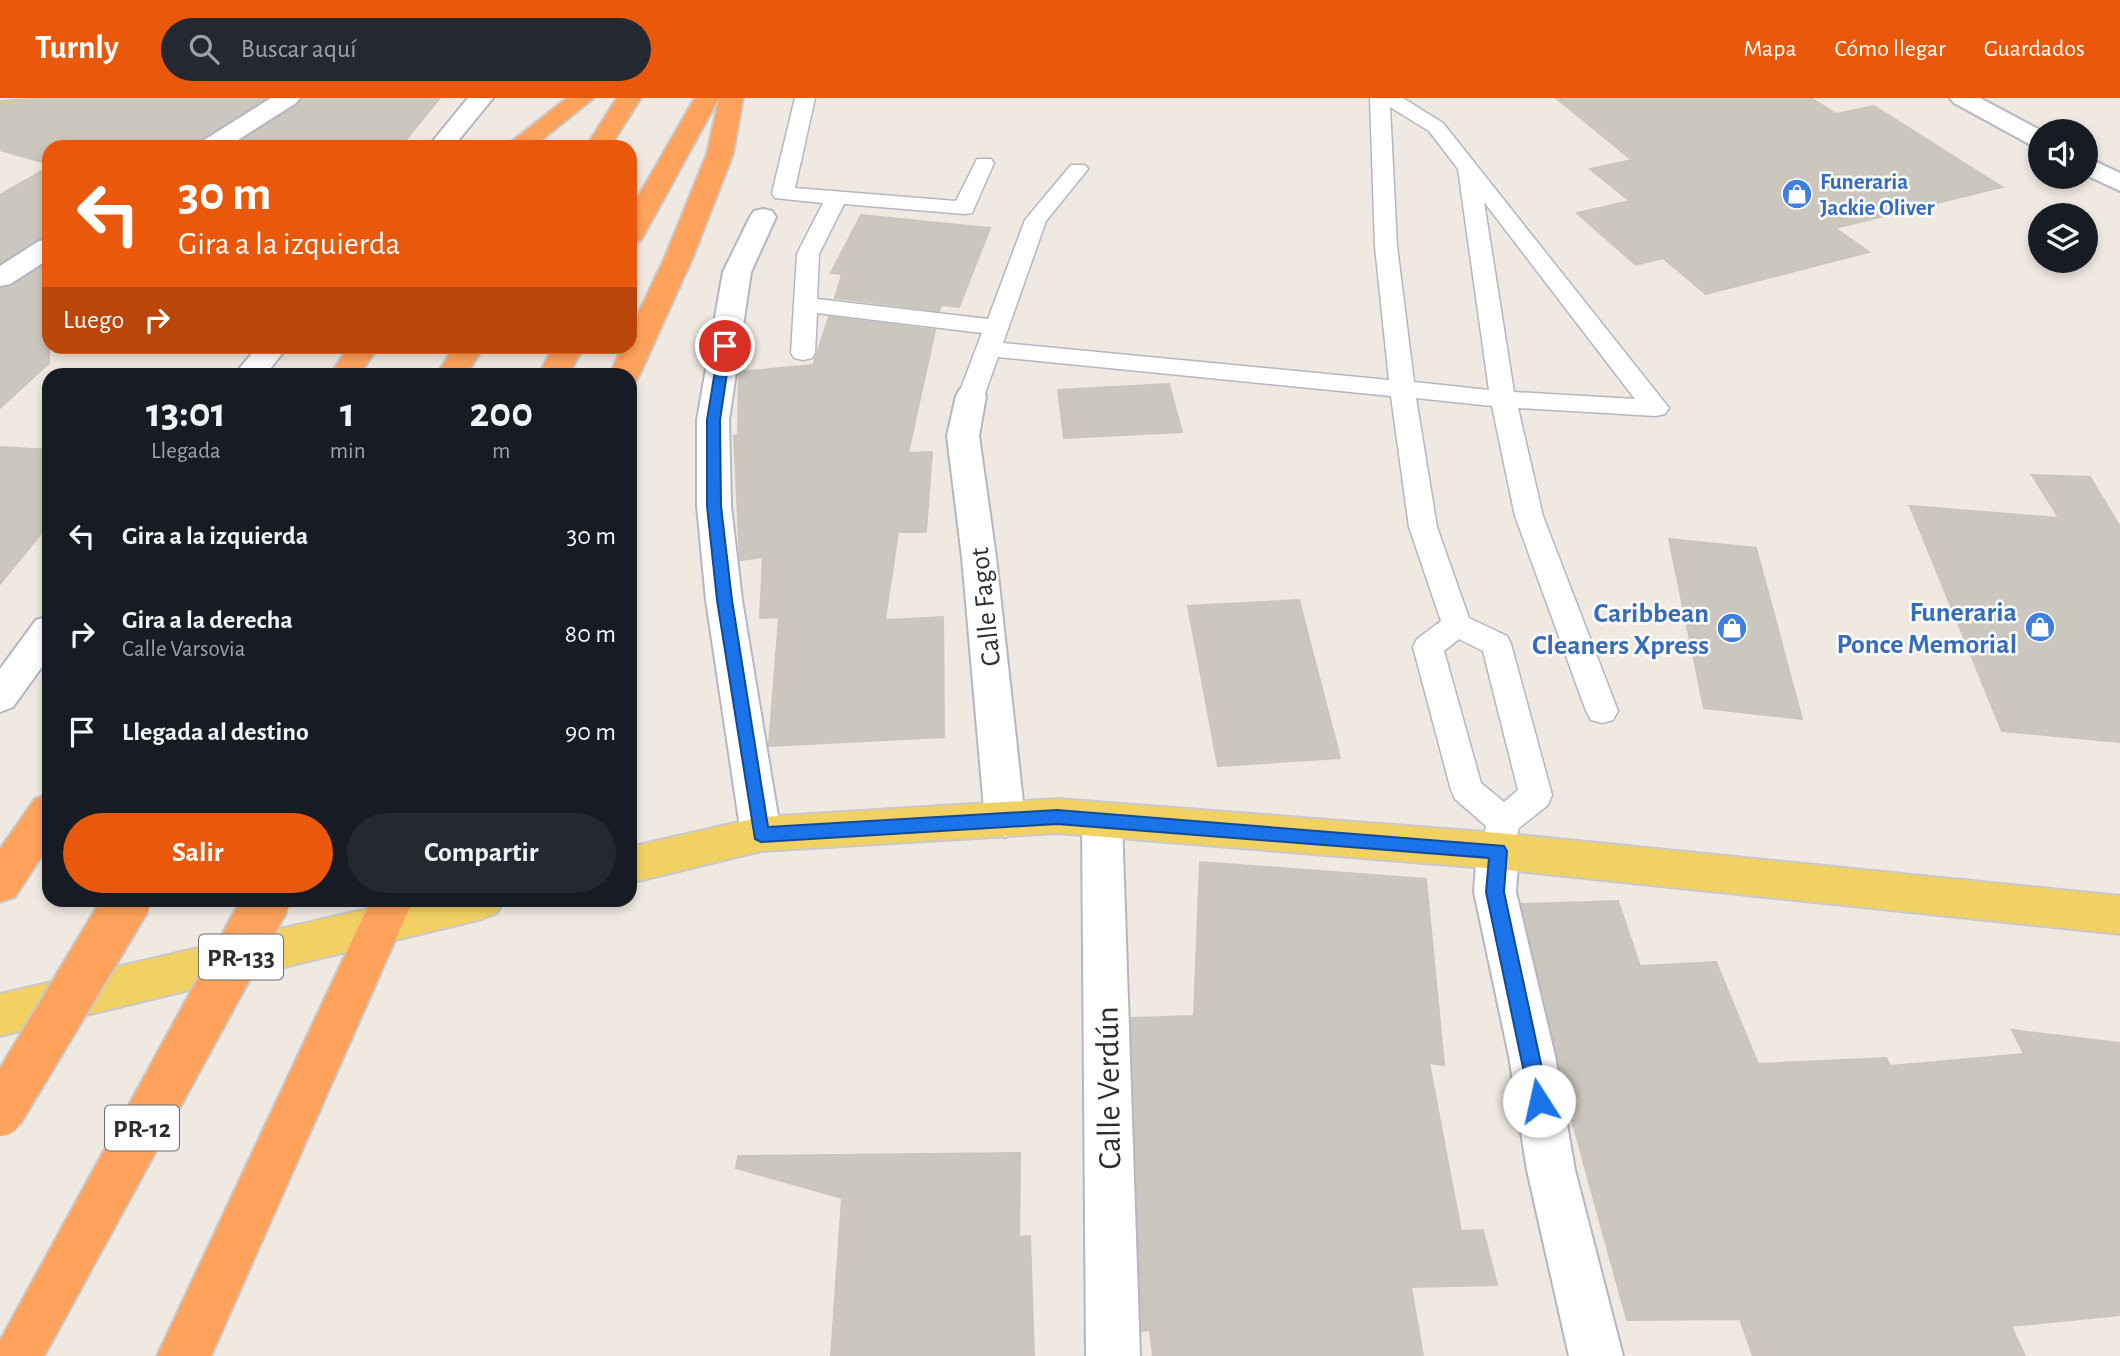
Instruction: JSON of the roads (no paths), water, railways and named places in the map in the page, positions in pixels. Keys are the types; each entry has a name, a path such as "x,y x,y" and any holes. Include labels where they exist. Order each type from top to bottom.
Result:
{"highway":[{"path":"526,140 582,98"},
{"path":"602,140 629,98"},
{"path":"637,223 707,98"},
{"path":"637,348 679,257 720,154 731,98"},
{"path":"0,884 42,821"},
{"path":"0,1113 124,907"},
{"name":"PR-12","path":"18,1356 263,907"},
{"path":"184,1356 387,911"}],"main road":[{"path":"637,863 761,834 1057,817 1501,836 2120,915"},
{"name":"PR-133","path":"0,1015 387,911 422,907"}],"street":[{"path":"221,140 288,98"},
{"path":"446,140 481,98"},
{"path":"1962,98 2028,134"},
{"path":"2098,171 2120,183"},
{"path":"761,834 717,533 713,420 737,272 763,217"},
{"path":"0,278 42,251"},
{"path":"255,368 267,354"},
{"name":"Calle Fagot","path":"971,396 963,436 979,557 1005,820"},
{"path":"0,697 42,639"},
{"name":"Calle Verdún","path":"1102,821 1113,1356"},
{"path":"1501,836 1495,892 1532,1056 1551,1170 1596,1356"}],"lane":[{"path":"805,98 783,193 964,208 984,163"},
{"path":"1380,98 1386,246 1402,387 1423,527 1457,625 1496,644 1536,795 1501,836 1467,790 1428,647 1457,625"},
{"path":"805,305 992,338 1503,399 1656,408 1436,127 1390,98"},
{"path":"971,396 1036,220 1077,169"},
{"path":"1468,169 1503,399 1529,516 1602,711"},
{"path":"803,354 808,254 837,197"}],"place":[{"name":"Funeraria Jackie Oliver","path":"1797,194"},
{"name":"Funeraria Ponce Memorial","path":"2040,627"},
{"name":"Caribbean Cleaners Xpress","path":"1732,628"}]}
